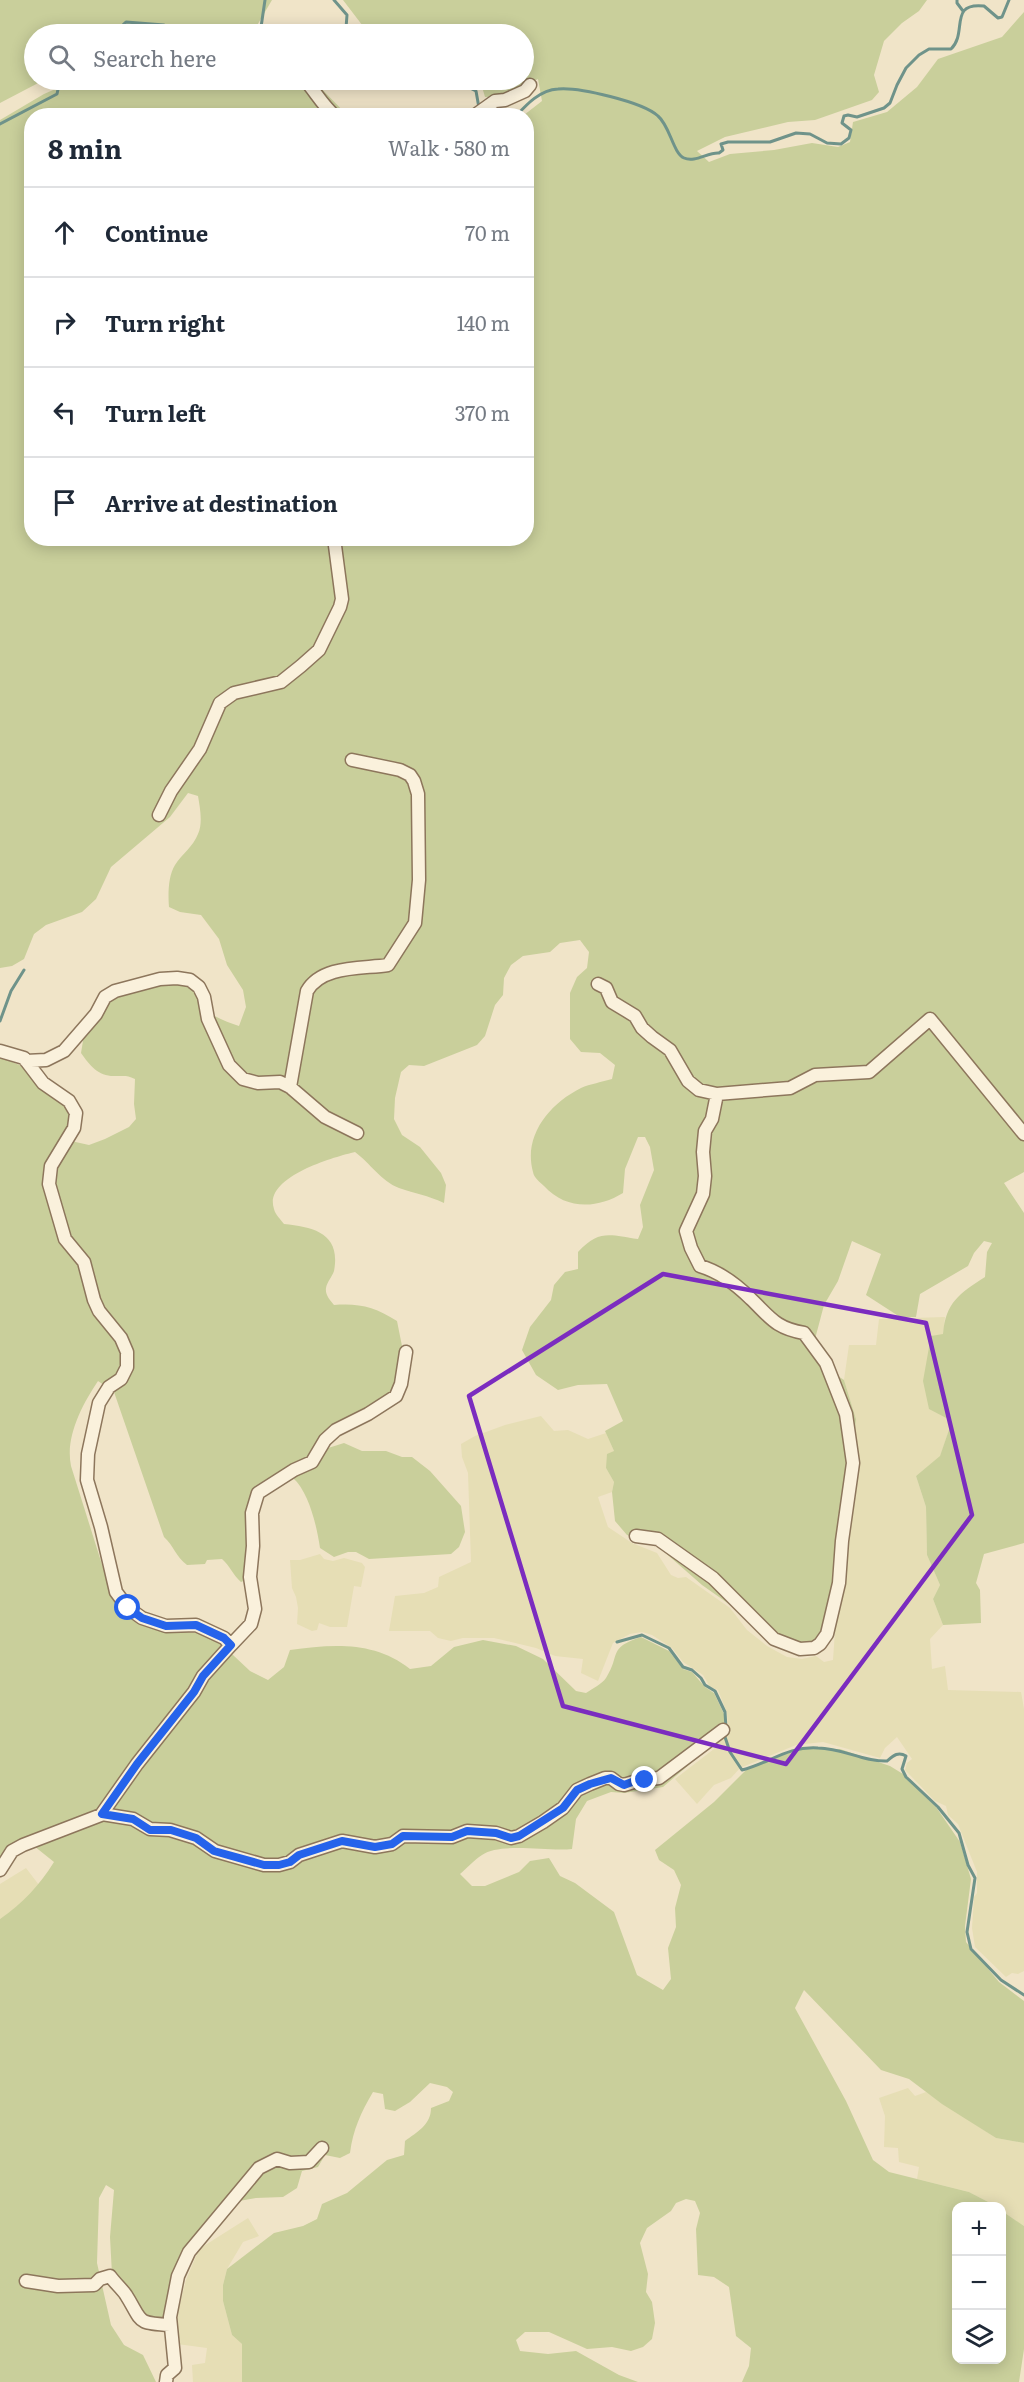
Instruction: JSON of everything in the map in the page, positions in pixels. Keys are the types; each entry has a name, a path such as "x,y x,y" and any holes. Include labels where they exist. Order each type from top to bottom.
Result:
{"street":[{"path":"314,90 326,108"},
{"path":"485,108 495,101 505,100 527,90"},
{"path":"159,815 171,791 200,748 220,703 234,693 281,682 319,650 340,608 342,599 338,582 336,546"},
{"path":"290,1087 307,991 312,983 318,978 341,971 388,965 415,923 419,880 420,808 414,781 410,775 400,770 352,760"},
{"path":"26,1061 46,1060 64,1051 96,1014 105,997 115,991 150,980 177,978 190,980 199,987 216,1038 229,1065 243,1079 258,1083 280,1083 290,1087 325,1117 357,1133"},
{"path":"598,984 606,988 612,1002 635,1016 652,1037 670,1050 688,1081 699,1090 717,1094 790,1088 815,1075 869,1072 930,1019 1024,1134"},
{"path":"0,1051 16,1054 26,1061 43,1083 69,1101 76,1113 74,1128 51,1166 49,1184 65,1239 84,1262 99,1311 121,1338 127,1352 127,1367 121,1379 109,1387 99,1403 88,1454 87,1480 116,1592 128,1608 142,1618 166,1626 196,1625 224,1638 231,1645"},
{"path":"636,1536 658,1539 713,1578 774,1640 800,1649 814,1648 827,1634 839,1583 842,1541 853,1463 851,1438 846,1414 826,1364 804,1333 788,1330 770,1320 751,1299 717,1271 700,1266 691,1248 686,1231 703,1194 705,1131 712,1119 717,1094"},
{"path":"0,1870 12,1851 38,1838 92,1820 102,1814 137,1764 194,1692 203,1676 251,1624 255,1609 250,1577 253,1546 252,1514 258,1493 294,1470 312,1462 326,1440 336,1430 368,1414 396,1396 401,1384 406,1352"},
{"path":"102,1814 133,1819 150,1830 171,1830 196,1838 214,1851 264,1865 290,1862 299,1855 342,1841 375,1847 392,1844 403,1836 452,1837 467,1831 496,1833 511,1838 543,1822 563,1808 577,1790 590,1784 605,1778 611,1778 624,1785 640,1779 659,1778 723,1730"},
{"path":"166,2382 167,2375 175,2368 170,2317 178,2276 189,2252 259,2168 277,2159 290,2163 309,2162 322,2148"},
{"path":"26,2282 58,2286 94,2285 100,2279 110,2276 126,2295 136,2316 148,2324 171,2325"}],"highlighted area":[{"path":"663,1274 926,1323 972,1515 786,1764 563,1706 469,1396"}],"shaded area":[{"path":"945,1317 943,1334 952,1421 940,1457 916,1476 926,1507 927,1555 940,1585 933,1599 943,1625 930,1639 932,1669 945,1666 948,1690 1021,1692 1024,1709 1024,1971 1018,1974 1012,1973 1006,1977 975,1947 972,1928 974,1897 977,1893 977,1872 958,1824 948,1815 946,1806 935,1801 905,1770 907,1763 912,1759 897,1737 885,1748 880,1758 823,1742 796,1745 740,1768 731,1778 714,1785 697,1804 675,1779 714,1749 719,1737 726,1738 727,1713 718,1690 710,1687 703,1675 683,1662 672,1648 652,1635 642,1632 630,1634 613,1643 598,1681 581,1673 583,1659 555,1656 536,1648 494,1638 463,1638 451,1641 438,1638 430,1631 389,1631 395,1596 424,1593 438,1587 439,1577 471,1562 468,1473 462,1457 461,1444 505,1425 541,1416 554,1431 568,1430 588,1439 606,1433 614,1451 606,1468 614,1482 612,1492 598,1497 608,1527 632,1543 657,1553 671,1575 678,1578 686,1577 730,1608 747,1630 767,1646 787,1657 802,1659 816,1656 824,1662 833,1660 842,1587 856,1419 844,1380 849,1345 876,1345 879,1319"},
{"path":"320,1554 324,1559 333,1561 344,1558 362,1563 365,1567 361,1587 354,1586 347,1627 330,1627 319,1623 317,1630 312,1631 297,1624 298,1608 292,1588 290,1560 300,1560"},
{"path":"26,1868 39,1885 19,1906 0,1919 0,1884"},
{"path":"908,2088 915,2096 926,2092 996,2138 1024,2143 1024,2226 1006,2214 1006,2202 988,2202 969,2192 917,2179 919,2167 899,2162 898,2148 884,2147 885,2116 879,2098"},
{"path":"248,2218 259,2236 243,2242 227,2269 223,2285 223,2301 232,2335 242,2344 242,2382 193,2382 192,2365 205,2363 207,2348 177,2344 175,2323 186,2280 199,2249"}],"green space":[{"path":"0,0 272,0 258,24 24,24 25,90 0,103"},
{"path":"343,0 927,0 919,11 902,23 884,41 874,75 879,92 872,100 815,120 788,122 725,137 697,151 709,162 730,154 774,150 812,143 838,147 850,142 853,122 887,112 917,87 938,59 1002,37 1024,12 1024,1172 1004,1183 1024,1213 1024,1543 984,1554 976,1583 980,1590 981,1623 943,1625 933,1599 940,1585 927,1555 926,1507 916,1476 940,1456 952,1421 929,1409 923,1381 931,1336 943,1334 947,1314 955,1300 985,1277 987,1252 992,1243 984,1241 974,1253 968,1266 920,1294 916,1317 900,1317 866,1295 881,1254 852,1241 838,1281 824,1305 815,1339 823,1366 844,1380 856,1419 842,1587 839,1611 830,1636 801,1655 702,1585 653,1542 627,1535 615,1521 612,1492 614,1482 606,1468 607,1454 614,1451 605,1431 623,1421 607,1384 578,1385 558,1390 536,1375 522,1350 530,1327 551,1300 554,1285 565,1272 578,1269 578,1252 585,1245 605,1235 638,1239 643,1227 640,1205 654,1170 650,1147 645,1137 638,1137 625,1169 623,1193 603,1202 582,1205 562,1199 537,1180 534,1174 531,1159 532,1146 541,1122 569,1095 585,1087 612,1079 615,1065 600,1053 581,1052 570,1039 570,993 577,977 587,968 589,952 580,940 560,943 550,952 523,956 511,965 504,978 503,995 495,1005 485,1036 477,1045 424,1066 409,1065 401,1072 395,1098 394,1119 402,1135 420,1147 441,1173 446,1185 444,1203 393,1185 355,1152 302,1170 279,1187 273,1198 275,1211 284,1224 315,1230 323,1235 334,1248 334,1271 326,1291 334,1305 367,1307 397,1321 403,1351 397,1391 336,1427 325,1449 344,1443 362,1451 386,1451 402,1457 412,1457 430,1471 461,1506 465,1532 459,1547 451,1554 369,1559 356,1552 348,1552 334,1557 320,1548 308,1501 293,1478 256,1490 246,1580 241,1582 222,1559 207,1560 205,1564 187,1565 164,1537 114,1392 98,1381 76,1422 70,1444 71,1466 110,1590 121,1611 159,1630 199,1633 216,1639 250,1671 268,1680 284,1667 290,1650 322,1646 368,1649 383,1653 410,1669 431,1666 454,1647 483,1640 516,1646 543,1659 576,1691 586,1693 604,1680 616,1653 630,1641 641,1637 669,1651 683,1669 692,1672 705,1687 714,1693 724,1714 724,1725 711,1746 663,1787 624,1793 611,1792 587,1801 576,1819 572,1849 513,1848 490,1851 479,1857 460,1874 472,1886 485,1886 519,1872 530,1861 549,1858 560,1876 575,1883 614,1912 637,1975 663,1990 671,1979 668,1948 676,1927 675,1908 681,1885 674,1870 659,1860 655,1850 714,1802 749,1767 783,1754 806,1749 840,1749 890,1766 903,1774 936,1807 960,1842 971,1879 965,1926 966,1942 999,1982 1024,2001 1024,2143 996,2138 942,2104 909,2079 881,2070 804,1990 795,2008 846,2101 873,2160 889,2172 969,2192 988,2202 952,2202 952,2364 1006,2364 1006,2214 1024,2226 1024,2349 1019,2382 742,2382 749,2366 751,2348 736,2336 729,2287 714,2277 698,2275 696,2229 700,2213 695,2201 686,2199 676,2203 671,2211 647,2228 640,2243 648,2274 646,2292 652,2302 655,2323 652,2339 643,2347 631,2351 612,2347 587,2349 549,2332 525,2332 516,2340 520,2351 548,2354 576,2351 619,2375 638,2382 242,2382 242,2344 232,2335 223,2301 223,2285 227,2269 274,2233 303,2226 317,2219 322,2204 347,2193 387,2160 404,2155 405,2141 426,2124 431,2108 449,2101 453,2092 447,2087 430,2083 410,2102 395,2111 385,2109 383,2094 373,2092 358,2121 350,2153 340,2158 325,2155 318,2167 302,2171 297,2188 283,2197 239,2201 202,2230 165,2315 155,2322 141,2318 112,2274 110,2237 114,2190 106,2185 99,2198 97,2263 111,2325 124,2345 143,2355 156,2382 0,2382 0,1919 30,1894 54,1862 34,1846 12,1856 0,1876 0,1057 29,1069 37,1086 71,1110 71,1141 89,1145 129,1127 136,1119 135,1079 100,1073 81,1053 84,1035 100,1018 109,999 172,982 186,985 193,990 200,1005 224,1021 239,1026 246,1007 243,990 227,965 219,939 201,915 180,912 169,907 169,886 173,869 193,843 200,825 198,796 188,793 170,817 111,867 96,899 82,912 46,925 34,934 24,959 12,966 0,968 0,120 53,90 323,90 340,108 24,108 24,546 534,546 533,108 542,101 538,79 534,81 534,24 361,24"},
{"path":"483,90 516,90 504,96 485,97"}],"waterway":[{"path":"261,24 265,0"},
{"path":"334,0 347,15 346,24"},
{"path":"957,0 963,11"},
{"path":"523,108 545,92 558,89 580,90 625,101 658,116 666,126 677,151 688,159 719,153 723,150 721,144 728,142 770,142 796,133 810,134 827,143 841,144 849,138 851,130 842,123 844,116 857,117 884,108 890,103 906,68 919,55 929,49 951,49 956,42 960,20 966,9 973,6 984,6 998,18 1002,17 1009,0"},
{"path":"124,24 126,22 151,24"},
{"path":"30,108 57,94 58,90"},
{"path":"474,90 479,108"},
{"path":"0,124 24,111"},
{"path":"0,1021 11,991 24,970"},
{"path":"617,1642 642,1635 669,1648 683,1667 692,1670 705,1685 715,1691 725,1712 726,1728"},
{"path":"724,1734 730,1752 742,1770 788,1752 807,1748 836,1750 878,1761 887,1761 898,1754 906,1756 902,1769 906,1777 938,1807 959,1833 968,1865 975,1878 967,1932 971,1949 1001,1980 1024,1995"}],"route":[{"path":"128,1608 142,1618 166,1626 196,1625 205,1628 224,1638 231,1645 203,1676 194,1692 137,1764 102,1814 133,1819 150,1830 171,1830 196,1838 214,1851 264,1865 279,1865 290,1862 299,1855 342,1841 375,1847 392,1844 403,1836 452,1837 467,1831 496,1833 511,1838 543,1822 563,1808 577,1790 590,1784 605,1778 611,1778 624,1785 640,1779 645,1780"}]}
